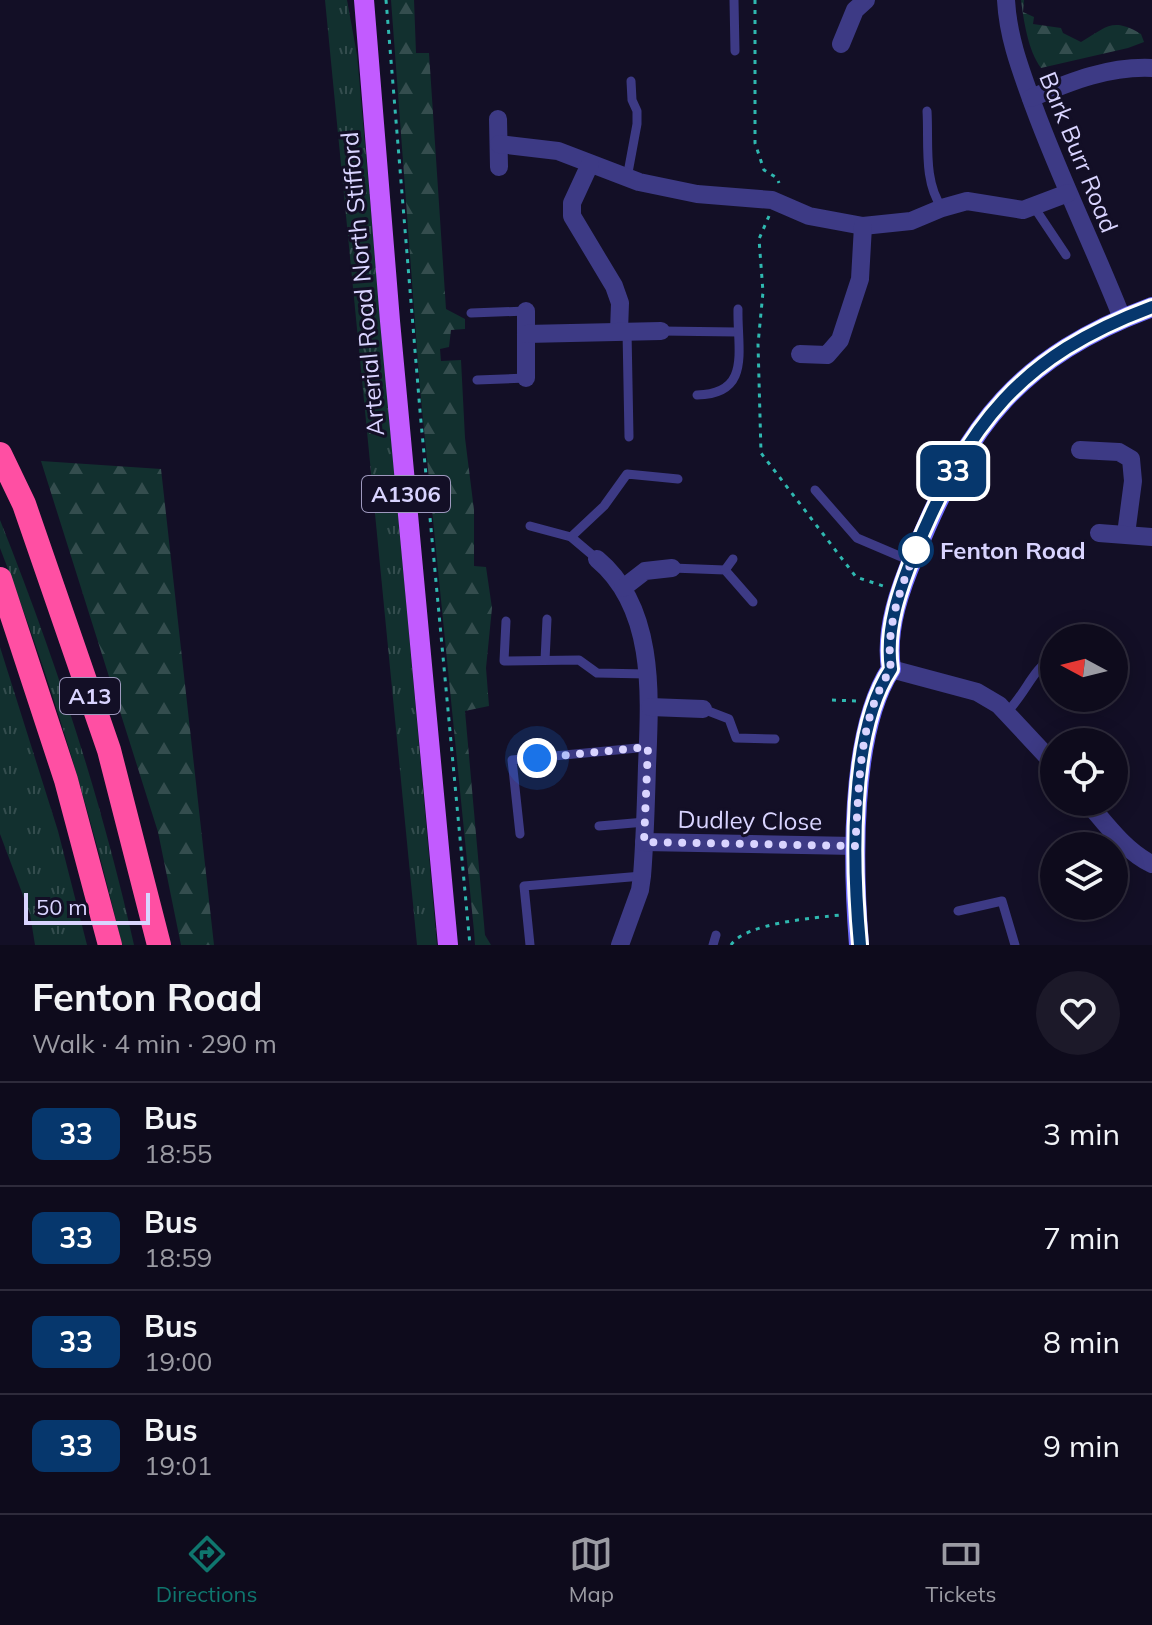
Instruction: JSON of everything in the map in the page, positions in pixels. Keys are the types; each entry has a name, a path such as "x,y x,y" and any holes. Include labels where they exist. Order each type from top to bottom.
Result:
{"highway":[{"name":"A13","path":"0,454 24,504 109,750 159,945"},
{"name":"A13","path":"0,579 66,780 110,945"}],"main road":[{"name":"Arterial Road North Stifford","path":"364,0 390,321 448,945"}],"street":[{"path":"841,44 855,10 866,0"},
{"name":"Bark Burr Road","path":"1006,0 1007,28 1031,98 1122,318"},
{"path":"1031,98 1083,77 1118,69 1152,68"},
{"path":"498,119 499,167"},
{"path":"499,144 558,151 627,178 697,194 772,200 809,216 863,226 911,221 967,201 1023,210 1068,193"},
{"path":"590,164 571,210 575,223 614,286 620,303 623,331"},
{"path":"800,354 827,355 840,340 860,279 863,226"},
{"path":"859,945 855,846 863,747 879,687 891,669 888,651 901,592 911,561 945,485 976,434 1006,395 1064,348 1122,318 1152,307"},
{"path":"526,311 526,378"},
{"path":"526,334 661,331"},
{"path":"1080,450 1119,452 1131,459 1133,481 1126,534"},
{"path":"1099,533 1152,537"},
{"name":"Dudley Close","path":"597,559 612,572 623,588 643,642 650,707 642,876 620,945"},
{"path":"623,588 645,571 672,568"},
{"path":"891,669 977,692 1007,712 1040,749"},
{"path":"650,707 703,709"},
{"path":"1099,816 1120,839 1152,864"},
{"name":"Dudley Close","path":"644,842 855,846"}],"lane":[{"path":"734,0 735,51"},
{"path":"627,178 637,124 631,81"},
{"path":"927,111 930,180 933,194 942,208"},
{"path":"1034,207 1066,255"},
{"path":"697,395 714,395 729,388 738,372 738,309"},
{"path":"471,313 526,311"},
{"path":"623,331 629,437"},
{"path":"661,331 737,332"},
{"path":"477,380 526,378"},
{"path":"571,537 604,506 627,474 678,479"},
{"path":"815,490 857,538 911,561"},
{"name":"Dudley Close","path":"530,526 571,537 597,559"},
{"path":"725,570 733,559"},
{"path":"672,568 725,570 753,602"},
{"path":"545,660 547,619"},
{"path":"506,621 504,661 579,660 597,673 647,674"},
{"path":"1007,712 1021,698 1040,665"},
{"path":"703,709 729,719 736,738 775,739"},
{"path":"520,834 512,760 648,747"},
{"name":"Dudley Close","path":"599,826 645,822"},
{"path":"530,945 524,886 642,876"},
{"path":"958,911 1002,901 1015,945"}],"path":[{"path":"386,0 420,411 470,945"},
{"path":"755,0 755,143 764,170 777,178 779,188"},
{"path":"772,211 759,239 763,292 758,344 761,453 856,577 901,592"},
{"path":"832,700 857,701"},
{"path":"731,945 736,937 772,925 857,914"}],"green space":[{"path":"325,0 347,0 357,55 437,945 417,945"},
{"path":"391,0 414,0 416,53 429,53 446,309 465,319 465,329 451,330 449,347 440,349 441,361 461,360 465,438 474,510 474,566 486,567 492,608 486,668 489,706 465,711 485,935 491,945 475,945 420,389"},
{"path":"1021,0 1024,0 1023,12 1034,17 1033,24 1061,28 1063,33 1081,42 1104,28 1116,25 1141,34 1144,42 1041,68 1030,44 1025,26"},
{"path":"41,461 161,469 214,945 181,945 158,832"},
{"path":"0,520 76,730 134,945 122,945 68,744 0,548"},
{"path":"0,647 58,831 87,945 35,945 30,914 0,834"}],"bus line":[{"name":"33","path":"860,945 855,846 863,747 879,687 891,669 888,651 891,625 911,561 931,514 962,454 1006,395 1064,348 1089,333 1152,307"}],"place":[{"name":"Fenton Road","path":"916,550"}],"route":[{"path":"537,758 648,747 644,842 855,846 863,747 879,687 891,669 888,651 891,625 916,550"}]}
